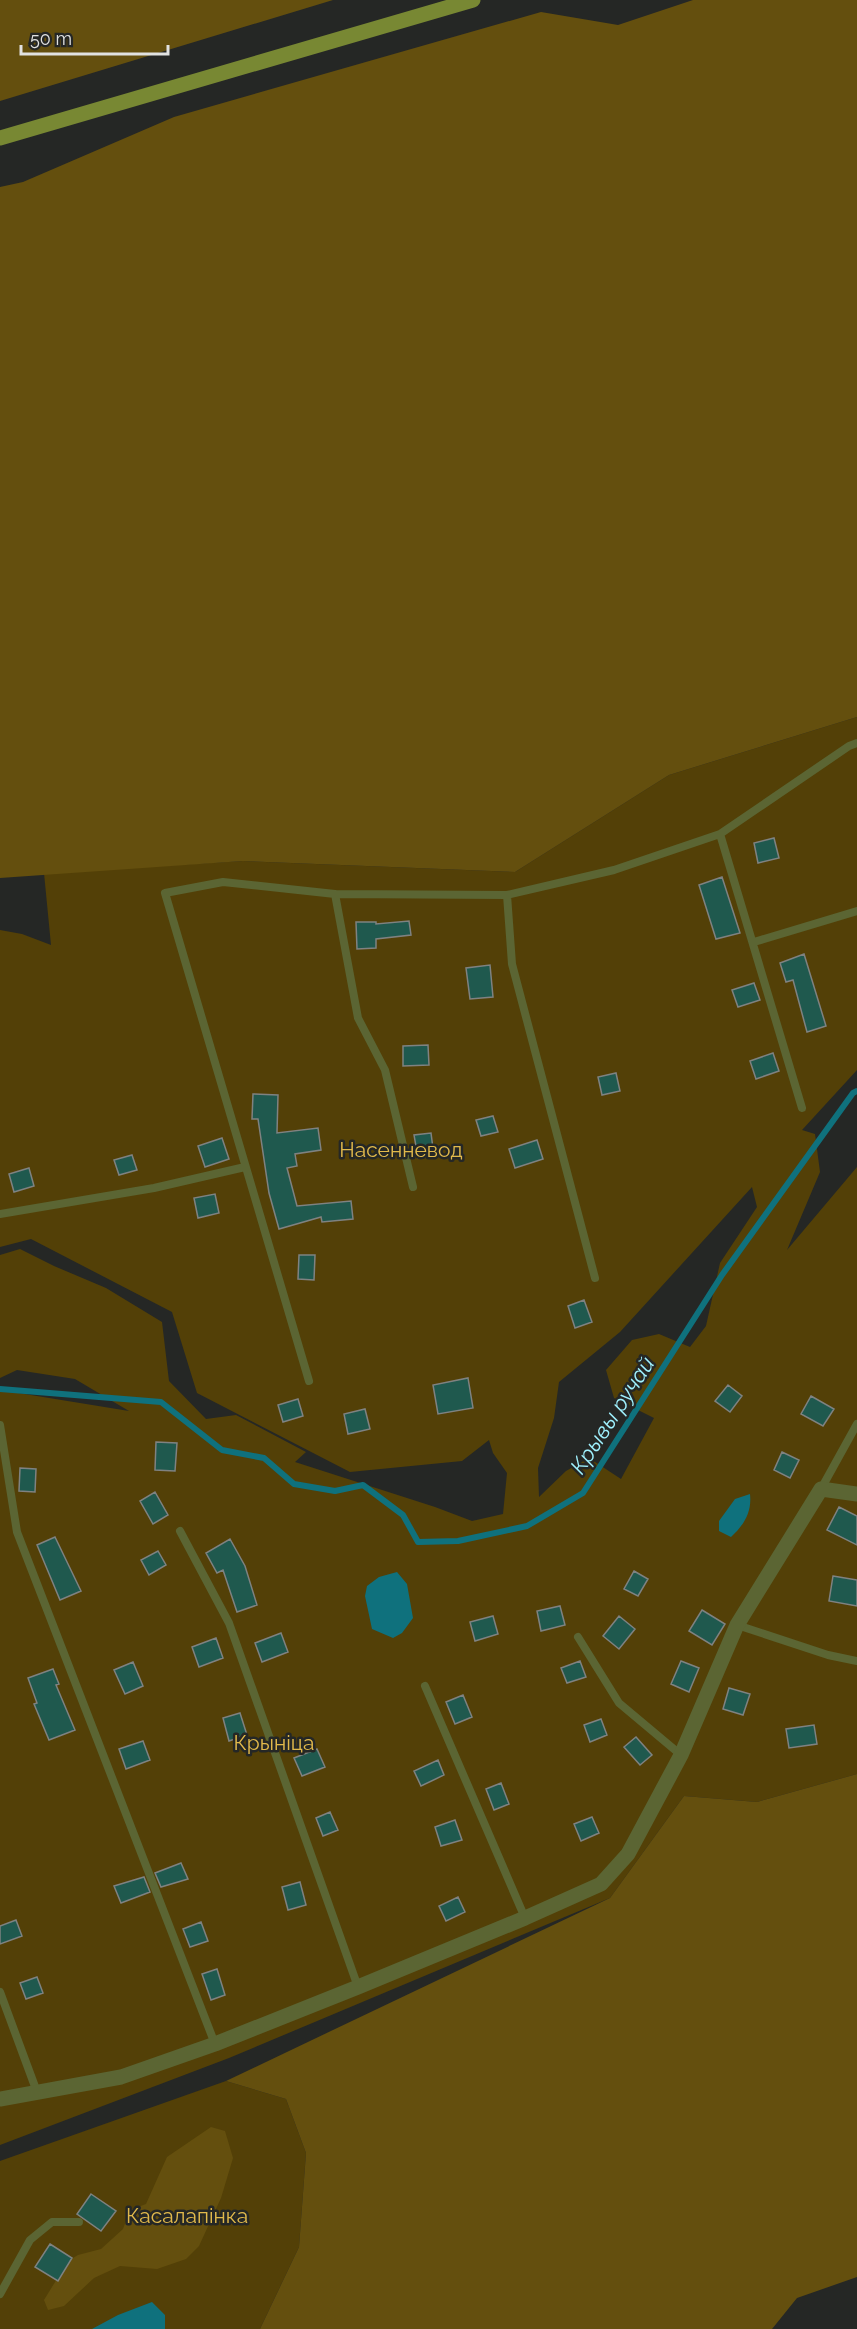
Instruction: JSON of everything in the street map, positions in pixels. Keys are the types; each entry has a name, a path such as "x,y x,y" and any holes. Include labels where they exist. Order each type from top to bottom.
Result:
{"main road":[{"path":"0,138 473,0"}],"street":[{"path":"0,2099 120,2077 215,2044 525,1918 600,1884 628,1854 681,1755 737,1624 821,1489 857,1494"}],"lane":[{"path":"309,1381 165,893 223,882 335,894 507,895 614,870 720,834 849,746 857,743"},
{"path":"720,834 802,1108"},
{"path":"335,894 358,1018 385,1070 413,1187"},
{"path":"507,895 512,964 594,1278"},
{"path":"753,942 857,911"},
{"path":"0,1214 154,1188 245,1167"},
{"path":"821,1489 857,1424"},
{"path":"0,1425 17,1532 215,2044"},
{"path":"180,1531 230,1623 358,1987"},
{"path":"737,1624 828,1655 857,1661"},
{"path":"578,1637 619,1703 681,1755"},
{"path":"425,1686 525,1918"},
{"path":"0,1992 37,2092"},
{"path":"0,2294 30,2240 52,2222 79,2222"}],"green space":[{"path":"0,0 333,0 0,101"},
{"path":"693,0 857,0 857,717 669,775 515,872 243,861 0,878 0,187 23,182 174,117 541,12 618,25"},
{"path":"857,717 857,1070 802,1130 815,1134 820,1172 787,1250 857,1167 857,1774 757,1802 684,1796 610,1898 229,2058 0,2145 0,1390 129,1411 75,1379 17,1370 0,1378 0,1255 20,1249 106,1288 162,1322 169,1381 206,1419 236,1415 306,1452 295,1462 472,1521 503,1514 507,1473 493,1453 489,1440 462,1461 350,1472 197,1393 172,1312 31,1239 0,1247 0,930 22,934 51,945 44,873 243,861 515,872 669,775","holes":["752,1187 757,1207 720,1263 706,1326 690,1347 659,1334 632,1340 606,1370 614,1398 654,1418 621,1479 589,1458 566,1471 539,1497 538,1468 554,1418 559,1382 620,1332"]},
{"path":"857,1774 857,2277 797,2298 772,2329 260,2329 299,2247 306,2153 286,2099 226,2081 610,1898 684,1796 757,1802"},
{"name":"Касалапінка","path":"226,2081 286,2099 306,2153 299,2247 260,2329 0,2329 0,2161"},
{"path":"211,2127 225,2131 233,2158 221,2198 199,2246 186,2259 157,2269 120,2266 94,2278 64,2306 48,2310 44,2300 68,2261 78,2255 101,2249 123,2229 130,2210 146,2204 167,2157"}],"water":[{"path":"750,1494 748,1512 740,1528 731,1537 719,1531 719,1521 735,1499"},
{"path":"397,1572 407,1584 413,1618 402,1633 393,1638 372,1629 365,1596 367,1586 379,1577"},
{"path":"152,2302 165,2315 165,2329 92,2329 118,2315"}],"building":[{"path":"774,838 779,858 758,863 754,843"},
{"path":"722,877 740,933 716,939 699,885"},
{"path":"409,921 411,935 376,939 376,948 357,949 356,922 376,922 376,924"},
{"path":"804,954 826,1026 807,1032 793,980 786,982 780,963"},
{"path":"490,965 493,997 470,999 466,968"},
{"path":"754,983 760,1000 738,1007 732,990"},
{"path":"428,1045 429,1065 403,1066 403,1046"},
{"path":"773,1053 779,1071 756,1079 750,1061"},
{"path":"616,1073 620,1091 602,1095 598,1077"},
{"path":"253,1094 278,1095 277,1133 318,1128 321,1150 295,1154 297,1166 287,1168 297,1206 351,1201 353,1219 322,1222 321,1217 279,1229 269,1193 258,1119 252,1119"},
{"path":"493,1116 498,1132 481,1136 476,1120"},
{"path":"431,1133 434,1156 418,1158 414,1135"},
{"path":"222,1138 229,1159 205,1167 198,1146"},
{"path":"537,1140 543,1159 515,1168 509,1149"},
{"path":"132,1155 137,1170 119,1175 114,1160"},
{"path":"29,1168 34,1186 14,1192 9,1174"},
{"path":"215,1194 219,1213 198,1218 194,1198"},
{"path":"299,1255 315,1255 314,1280 298,1279"},
{"path":"584,1300 592,1322 575,1328 568,1306"},
{"path":"468,1378 473,1408 438,1414 433,1385"},
{"path":"728,1385 742,1396 730,1412 715,1401"},
{"path":"811,1396 834,1409 823,1426 801,1414"},
{"path":"298,1399 303,1416 283,1422 278,1405"},
{"path":"365,1409 370,1429 348,1434 344,1414"},
{"path":"156,1442 177,1443 175,1471 155,1470"},
{"path":"782,1452 799,1460 790,1478 774,1470"},
{"path":"20,1468 36,1469 35,1492 19,1491"},
{"path":"155,1492 168,1515 153,1524 140,1501"},
{"path":"839,1507 857,1516 857,1545 827,1530"},
{"path":"55,1537 81,1591 60,1600 37,1545"},
{"path":"230,1539 245,1566 257,1605 237,1612 223,1570 217,1573 206,1553"},
{"path":"158,1551 166,1565 149,1575 141,1560"},
{"path":"634,1571 648,1579 638,1596 624,1589"},
{"path":"833,1576 857,1580 857,1606 829,1601"},
{"path":"560,1606 565,1625 541,1631 537,1611"},
{"path":"702,1610 725,1624 712,1645 689,1631"},
{"path":"493,1616 498,1634 475,1641 470,1622"},
{"path":"619,1616 635,1629 619,1649 603,1636"},
{"path":"281,1633 288,1652 262,1662 255,1643"},
{"path":"216,1638 223,1658 199,1667 192,1647"},
{"path":"580,1661 586,1677 567,1683 561,1668"},
{"path":"681,1661 699,1668 689,1692 671,1684"},
{"path":"133,1662 143,1686 125,1694 114,1670"},
{"path":"53,1669 59,1684 56,1685 75,1730 49,1740 34,1704 37,1703 28,1678"},
{"path":"729,1688 750,1694 743,1715 723,1709"},
{"path":"463,1695 472,1717 455,1724 446,1702"},
{"path":"240,1713 247,1735 229,1741 223,1718"},
{"path":"601,1719 607,1735 590,1742 584,1725"},
{"path":"814,1725 817,1744 789,1748 786,1729"},
{"path":"636,1737 652,1755 640,1765 624,1747"},
{"path":"143,1741 150,1760 126,1769 119,1749"},
{"path":"317,1749 325,1767 302,1776 294,1758"},
{"path":"438,1760 444,1775 421,1786 414,1771"},
{"path":"501,1783 509,1804 494,1810 486,1789"},
{"path":"330,1812 338,1830 323,1836 316,1818"},
{"path":"592,1817 599,1833 581,1841 574,1824"},
{"path":"455,1820 462,1840 441,1846 435,1827"},
{"path":"181,1863 188,1879 161,1887 155,1873"},
{"path":"144,1877 150,1892 121,1903 114,1886"},
{"path":"300,1882 306,1905 288,1910 282,1887"},
{"path":"458,1897 465,1912 446,1921 439,1906"},
{"path":"16,1920 22,1936 0,1944 0,1926"},
{"path":"201,1922 208,1941 190,1947 183,1929"},
{"path":"217,1969 225,1995 211,2000 202,1974"},
{"path":"37,1977 43,1993 26,1999 20,1983"},
{"path":"91,2194 116,2211 101,2231 77,2214"},
{"path":"50,2244 72,2258 58,2281 35,2267"}],"waterway":[{"name":"Крывы ручай","path":"0,1389 161,1402 222,1450 264,1458 294,1484 335,1491 363,1485 403,1515 418,1542 458,1541 527,1526 583,1493 722,1275 853,1093 857,1091"}],"park label":[{"name":"Насенневод","path":"401,1149"},
{"name":"Крыніца","path":"274,1742"}]}
